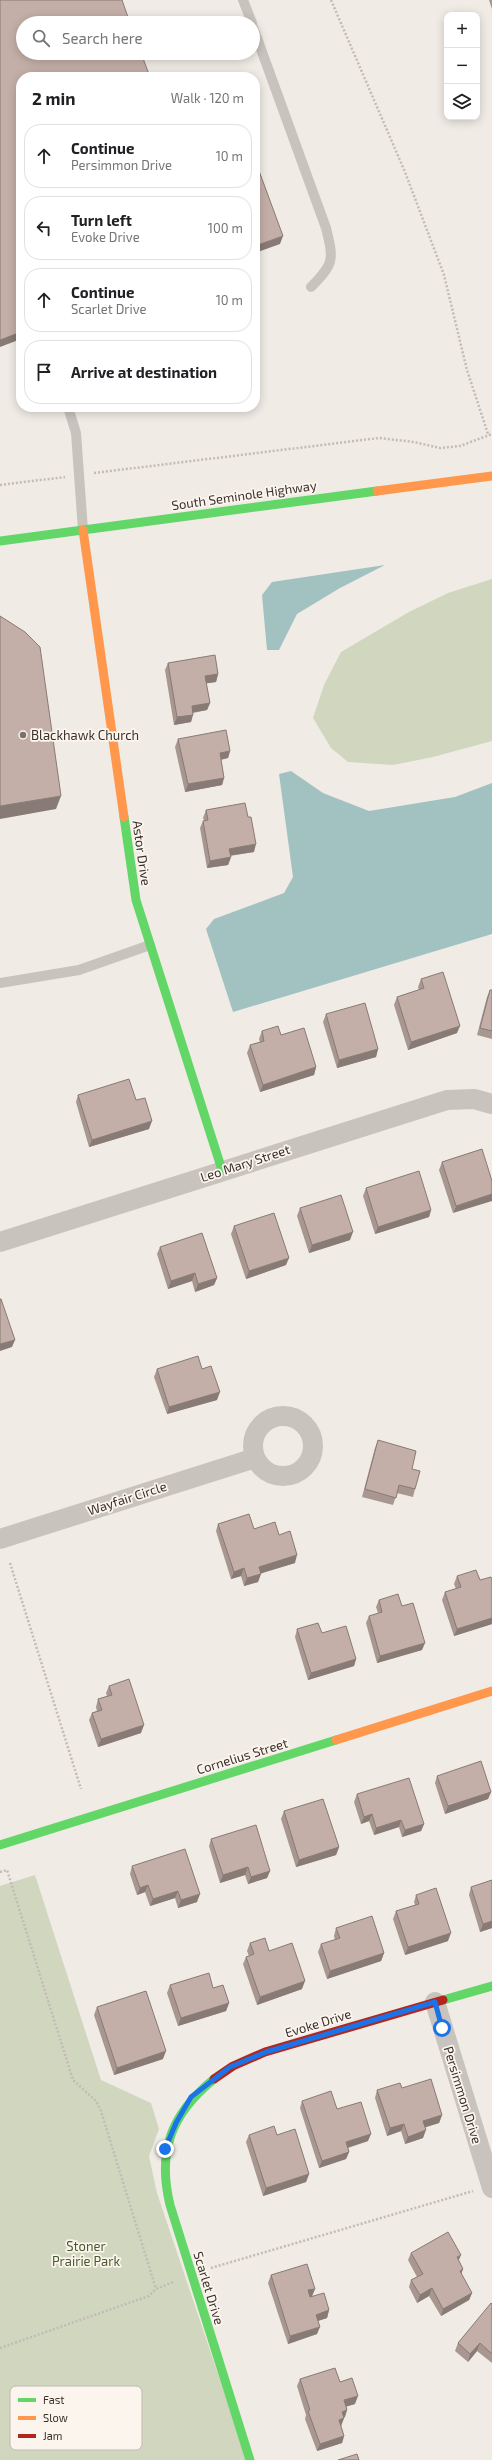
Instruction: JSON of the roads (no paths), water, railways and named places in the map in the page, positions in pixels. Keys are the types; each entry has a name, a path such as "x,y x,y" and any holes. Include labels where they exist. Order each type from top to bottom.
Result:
{"street":[{"name":"South Seminole Highway","path":"0,541 492,476"},
{"name":"Astor Drive","path":"83,530 136,900 222,1170"},
{"name":"Leo Mary Street","path":"0,1242 222,1170 447,1100 474,1099 492,1104"},
{"name":"Wayfair Circle","path":"0,1539 255,1458"},
{"name":"Cornelius Street","path":"0,1845 492,1691"},
{"name":"Evoke Drive","path":"176,2123 191,2097 230,2067 266,2052 492,1986"},
{"name":"Persimmon Drive","path":"435,2002 491,2186"},
{"name":"Scarlet Drive","path":"176,2123 165,2149 164,2176 170,2205 250,2460"}],"lane":[{"path":"243,0 249,16"},
{"path":"260,46 328,235 331,249 328,269 311,287"},
{"path":"70,412 76,433 81,475 83,530"},
{"path":"0,983 79,970 150,945"}],"water":[{"path":"385,565 340,588 297,614 279,650 267,650 262,595 272,582"},
{"path":"291,771 323,793 369,811 455,797 492,783 492,934 233,1012 206,929 214,919 284,893 293,877 279,774"}],"place":[{"name":"Blackhawk Church","path":"23,735"}],"park label":[{"name":"Stoner Prairie Park","path":"86,2254"}]}
